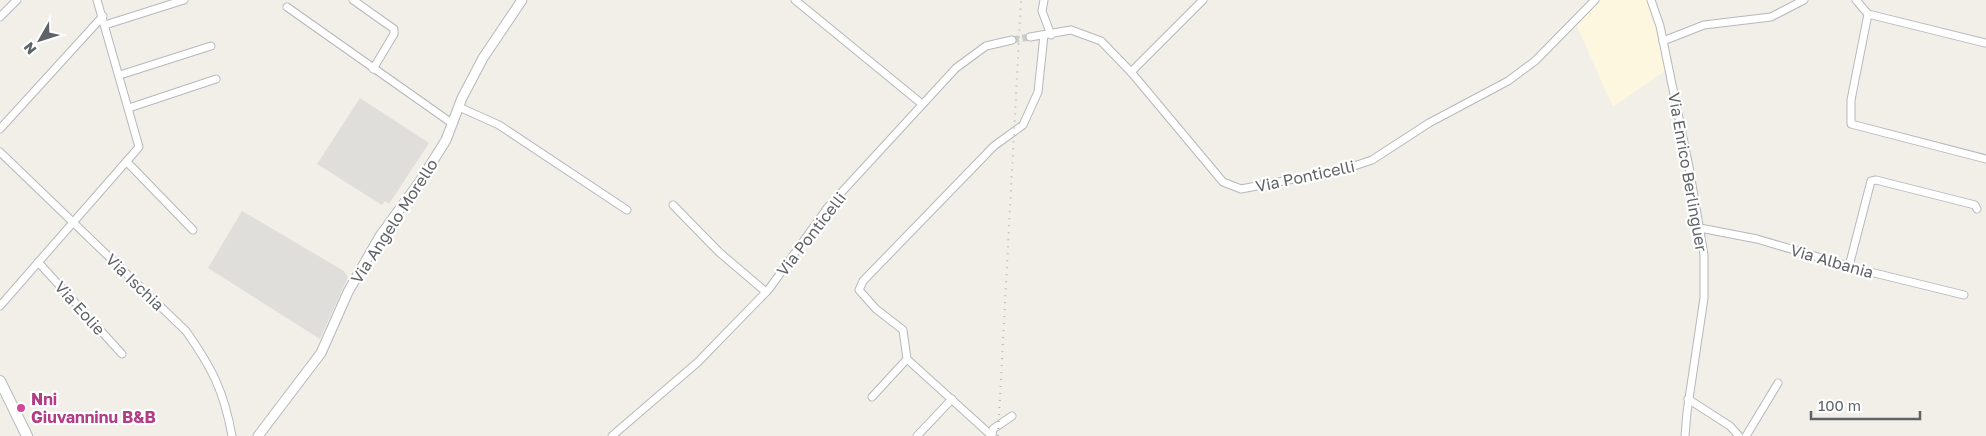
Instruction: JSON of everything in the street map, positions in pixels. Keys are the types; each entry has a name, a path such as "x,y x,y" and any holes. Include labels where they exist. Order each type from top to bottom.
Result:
{"main road":[{"path":"0,381 27,436"}],"street":[{"path":"0,17 17,0"},
{"path":"0,306 127,162 137,150 139,144 97,0"},
{"path":"105,25 184,0"},
{"path":"353,0 394,29 394,34 374,68"},
{"name":"Via Angelo Morello","path":"258,436 321,353 348,292 380,236 421,180 446,140 459,107 489,48 522,0"},
{"path":"795,0 922,104"},
{"path":"992,435 907,359 903,330 863,297 860,293 860,287 867,277 994,146 1023,125 1038,92 1048,35 1042,11 1044,0"},
{"path":"1132,72 1203,0"},
{"name":"Via Ponticelli","path":"1030,37 1071,30 1101,40 1132,72 1223,182 1240,189 1342,170 1372,160 1429,123 1508,81 1535,61 1595,0"},
{"name":"Via Enrico Berlinguer","path":"1651,0 1663,41 1704,254 1704,298 1688,399 1686,436"},
{"path":"1663,41 1704,25 1771,17 1804,0"},
{"path":"1856,0 1868,14 1956,38 1961,37 1985,43"},
{"path":"287,7 453,124"},
{"path":"1868,14 1851,100 1850,124 1986,160"},
{"path":"0,129 103,16"},
{"name":"Via Ponticelli","path":"612,436 698,362 766,292 828,207 956,68 986,46 1012,40"},
{"path":"120,75 211,46"},
{"path":"129,108 216,79"},
{"path":"459,107 499,125 626,210"},
{"name":"Via Ischia","path":"0,152 186,331 205,358 218,382 228,412 232,436"},
{"path":"127,162 193,230"},
{"path":"1848,266 1871,181 1876,180 1975,205 1977,209"},
{"path":"673,205 719,252 766,292"},
{"name":"Via Albania","path":"1700,228 1757,239 1848,266 1964,295"},
{"name":"Via Eolie","path":"38,262 122,354"},
{"path":"872,397 907,359"},
{"path":"1746,436 1778,383"},
{"path":"917,436 952,399"},
{"path":"1688,399 1712,413 1739,436"},
{"path":"992,435 993,429 1012,416"}],"shaded area":[{"path":"1595,0 1651,0 1669,68 1613,107 1574,20"},
{"path":"360,98 429,143 389,204 385,201 382,205 317,164"},
{"path":"242,211 344,271 348,277 320,339 208,268"}],"tunnel":[{"path":"1012,40 1030,37"}],"railway":[{"path":"998,436 1021,0"}],"place":[{"name":"Nni Giuvanninu B&B","path":"21,408"}]}
